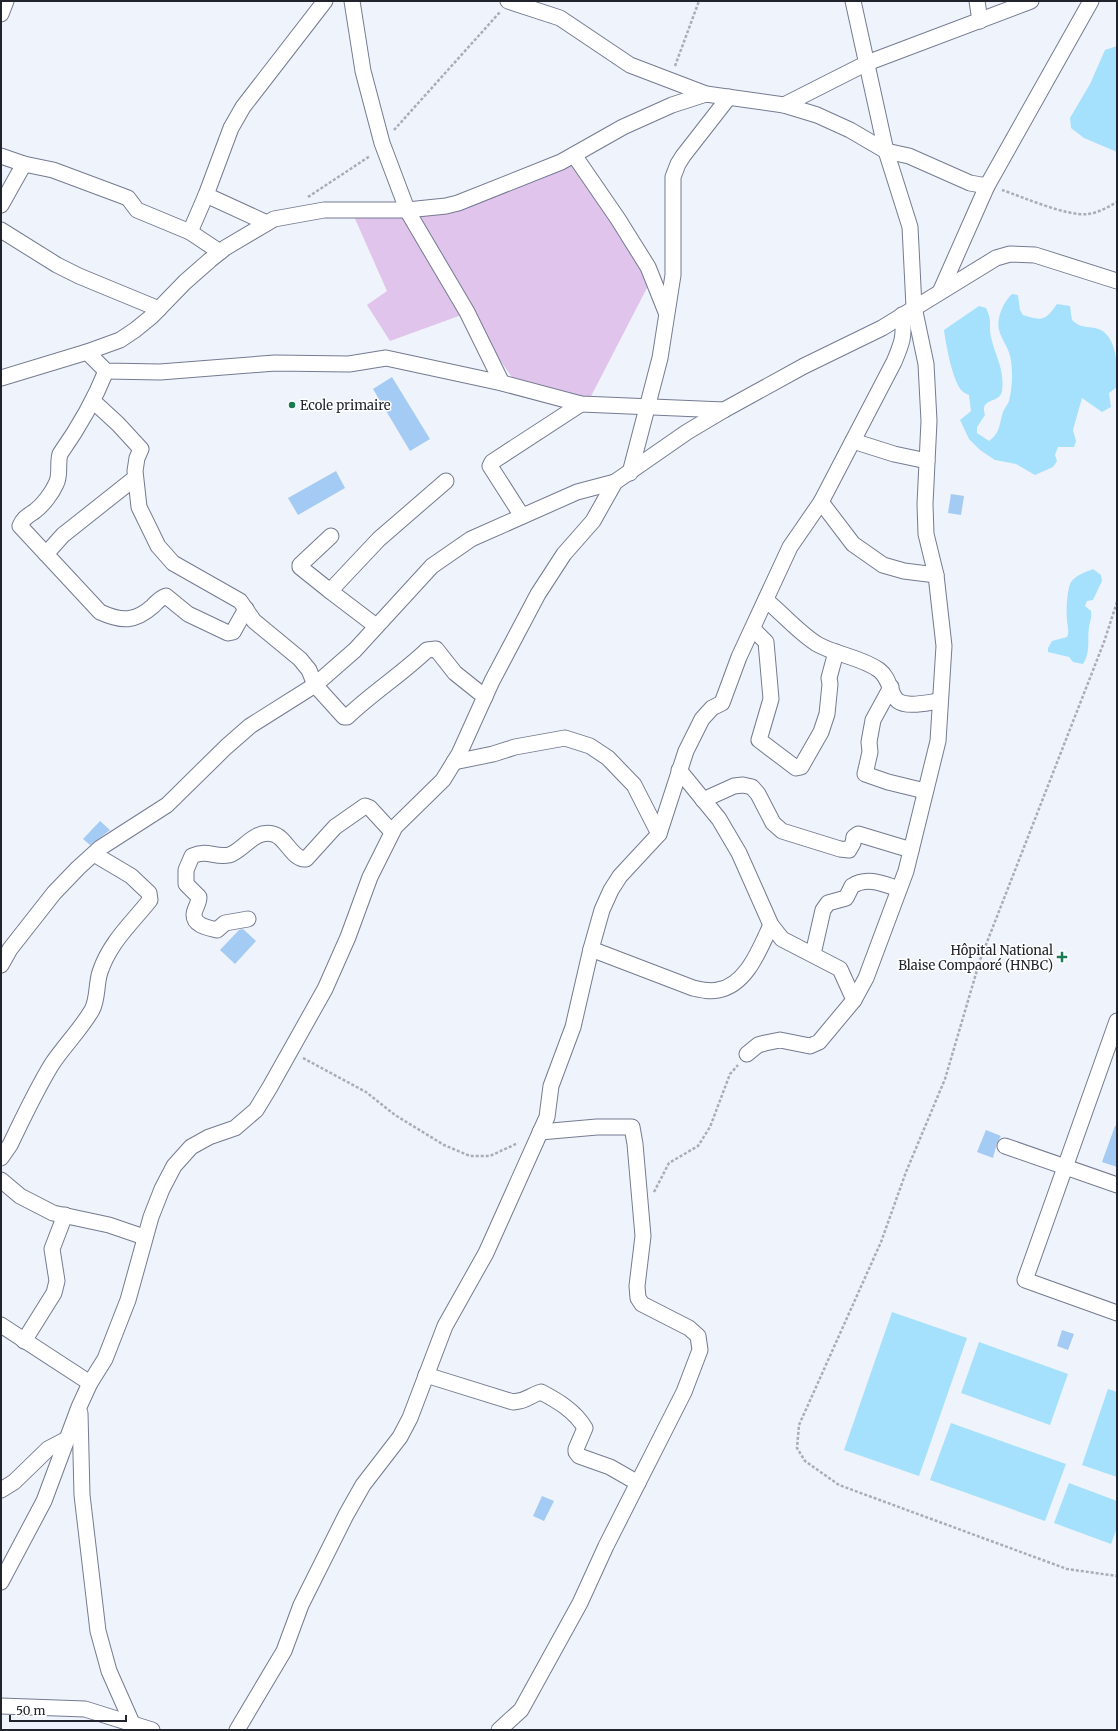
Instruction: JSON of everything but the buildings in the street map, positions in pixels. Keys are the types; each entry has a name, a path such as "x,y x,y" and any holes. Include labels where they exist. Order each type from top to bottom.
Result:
{"street":[{"path":"1,14 6,1"},
{"path":"190,232 206,195 231,128 243,107 325,1"},
{"path":"352,1 363,71 382,143 407,210 467,312 502,383"},
{"path":"509,1 560,18 630,65 706,94 784,105 830,121 850,130 886,151 909,156 970,183 987,186"},
{"path":"236,1730 284,1651 301,1605 346,1515 363,1485 400,1437 410,1418 444,1326 486,1253 547,1117 551,1086 573,1028 591,949 602,910 611,890 620,876 659,834 679,770 702,719 712,708 722,703 739,657 790,547 821,502 903,341 908,311 910,227 886,151 853,1"},
{"path":"977,1 980,21"},
{"path":"784,105 867,63 1031,1"},
{"path":"941,290 987,186 1091,1"},
{"path":"1,378 87,352 120,340 135,330 159,309 185,282 220,252 274,219 324,210 407,210 446,206 458,203 574,155 623,127 672,105 706,94"},
{"path":"630,473 660,358 673,275 673,177 683,156 729,97"},
{"path":"574,155 618,219 648,267 666,312"},
{"path":"1,156 24,164 53,170 128,198 137,210 190,232 220,252"},
{"path":"1,205 24,164"},
{"path":"206,195 266,223"},
{"path":"1,230 57,265 79,276 159,309"},
{"path":"1,965 10,949 54,893 100,848 167,805 226,747 250,726 315,685 355,650 432,566 470,539 577,492 615,482 687,432 724,410 804,366 882,328 941,290 996,258 1010,254 1035,255 1052,259 1117,281"},
{"path":"747,1054 758,1045 765,1042 780,1040 810,1046 819,1042 854,1000 866,978 899,889 911,850 938,742 944,646 936,575 926,534 925,504 929,421 926,364 908,311"},
{"path":"87,352 106,371 160,372 275,363 349,364 386,358 502,383 581,404 724,410"},
{"path":"106,371 93,401 60,454 58,460 58,480 56,486 36,511 22,521 20,526 100,612 108,615 132,619 137,618 142,616 166,596 188,614 228,633 233,632 246,609"},
{"path":"93,401 141,449 137,458 135,471 139,508 158,546 173,563 240,601 249,616 254,621 300,659 309,670 315,685 341,714 347,717 363,702 406,670 431,648 436,649 455,673 485,697"},
{"path":"522,516 490,466 492,462 581,404"},
{"path":"853,441 894,454 927,460"},
{"path":"46,554 63,536 135,478"},
{"path":"330,591 379,539 446,482"},
{"path":"1,1582 44,1501 58,1469 67,1439 90,1383 105,1359 120,1323 141,1258 144,1238 162,1189 174,1166 191,1147 209,1137 235,1128 256,1110 325,989 348,937 370,876 392,832 400,821 443,780 454,762 485,697 538,594 564,554 593,521 615,482"},
{"path":"821,502 854,544 883,564 904,571 936,575"},
{"path":"331,536 300,565 300,567 376,626"},
{"path":"766,600 818,644 878,669 886,676 893,696 903,703 940,701"},
{"path":"753,629 766,642 771,699 759,740 796,768 801,767 821,732 827,714 830,684 829,678 836,652"},
{"path":"891,687 873,720 869,742 870,752 865,774 888,782 925,791"},
{"path":"454,762 493,754 515,747 565,738 590,746 608,758 634,785 659,834"},
{"path":"679,770 720,819 739,853 771,925 782,939 840,969 854,1000"},
{"path":"703,800 734,786 743,785 752,787 758,794 773,823 782,831 840,849 849,850 853,843 854,837 858,834 911,850"},
{"path":"248,919 225,923 217,930 202,926 196,920 194,915 199,905 199,897 186,884 186,870 192,856 202,852 218,855 230,855 246,842 268,833 275,834 302,859 306,859 335,827 365,806 370,808 392,832"},
{"path":"1,1158 10,1146 52,1065 92,1010 96,999 96,988 100,973 108,951 120,933 150,900 149,893 131,876 94,854"},
{"path":"813,954 823,910 828,903 846,898 852,886 861,882 873,880 899,889"},
{"path":"591,949 693,988 707,991 719,990 736,981 744,973 754,960 771,925"},
{"path":"1117,1021 1025,1280 1117,1313"},
{"path":"512,1730 520,1710 580,1603 655,1446 684,1392 700,1350 698,1336 688,1328 642,1304 638,1298 637,1286 643,1236 636,1144 632,1127 605,1127 540,1132"},
{"path":"1005,1146 1117,1185"},
{"path":"1,1180 20,1196 53,1213 109,1225 144,1238"},
{"path":"24,1341 54,1293 57,1280 52,1249 65,1215"},
{"path":"1,1325 90,1383"},
{"path":"426,1375 513,1402 525,1402 535,1394 541,1392 565,1405 580,1420 585,1428 576,1449 579,1456 610,1467 638,1483"},
{"path":"80,1407 82,1495 98,1631 109,1672 132,1723"},
{"path":"1,1490 14,1482 48,1449 67,1439"},
{"path":"1,1706 85,1709 152,1730"},
{"path":"499,1730 520,1710"}],"path":[{"path":"305,198 368,158 509,1"},
{"path":"670,80 699,1"},
{"path":"987,186 1067,212 1088,214 1105,209 1117,202"},
{"path":"1117,602 1101,649 980,960 945,1079 906,1172 881,1242 799,1425 797,1448 805,1461 839,1485 1067,1569 1117,1576"},
{"path":"292,1049 307,1061 366,1092 395,1115 444,1145 470,1156 490,1156 519,1143"},
{"path":"640,1207 654,1194 669,1163 698,1146 710,1127 730,1074 747,1054"}],"shaded area":[{"path":"574,159 649,284 587,404 523,393 467,313 390,341 367,305 387,291 352,212 448,210"}],"water":[{"path":"1117,46 1117,152 1084,138 1071,128 1070,118 1090,84 1105,50"},
{"path":"1012,294 1018,295 1020,310 1023,315 1039,319 1046,317 1057,304 1070,306 1072,320 1079,325 1101,330 1107,334 1114,347 1117,387 1109,393 1111,407 1102,412 1082,398 1073,430 1076,441 1074,447 1058,447 1055,455 1057,461 1053,467 1035,475 1016,464 995,460 980,450 969,439 960,420 971,411 969,395 961,390 955,378 944,330 979,306 986,308 990,320 991,337 1001,369 1003,383 1002,391 998,398 985,405 985,415 977,427 977,433 989,441 998,431 1011,391 1012,366 1008,349 1000,334 998,325 1001,310"},
{"path":"1093,569 1101,575 1102,581 1093,600 1087,601 1085,606 1091,611 1091,616 1088,632 1088,650 1083,664 1073,662 1069,657 1048,652 1048,648 1052,641 1067,637 1068,635 1067,606 1071,582 1078,576"},
{"path":"892,1312 967,1338 919,1476 844,1450"},
{"path":"979,1342 1068,1374 1050,1425 961,1393"},
{"path":"1108,1389 1117,1392 1117,1477 1082,1465"},
{"path":"951,1423 1066,1464 1045,1521 930,1480"},
{"path":"1069,1483 1117,1501 1117,1528 1111,1544 1054,1523"}],"place":[{"name":"Ecole primaire","path":"292,405"},
{"name":"Hôpital National Blaise Compaoré (HNBC)","path":"1062,957"}]}
